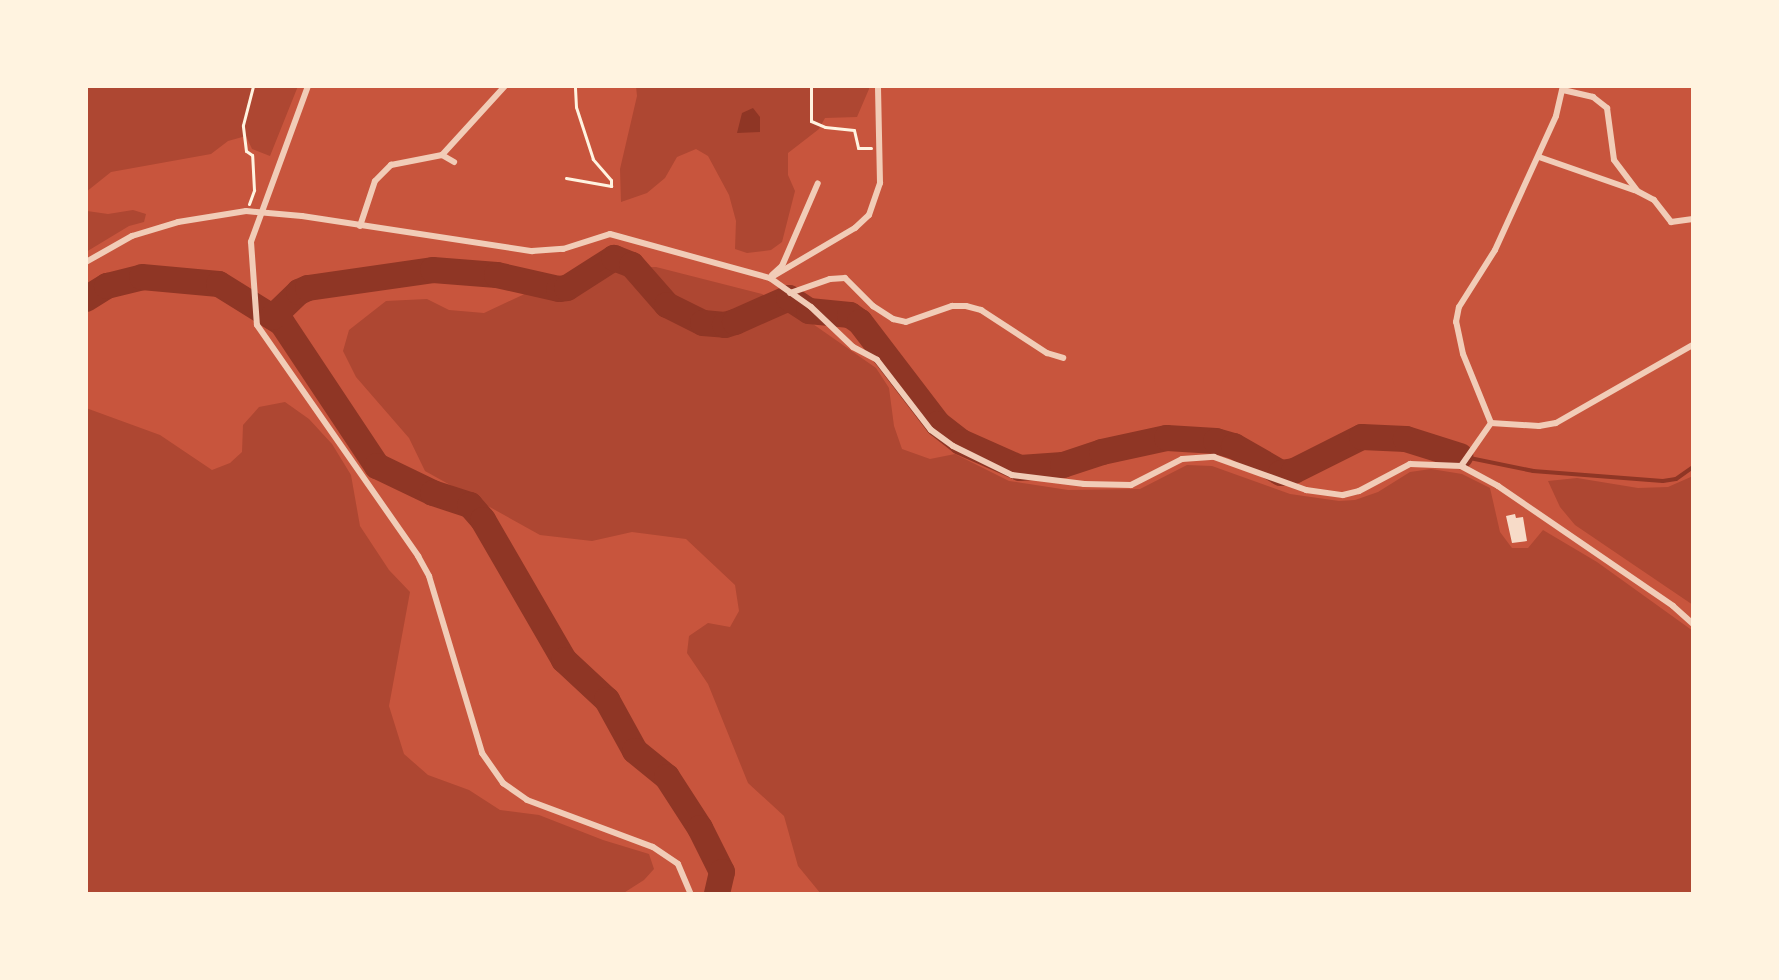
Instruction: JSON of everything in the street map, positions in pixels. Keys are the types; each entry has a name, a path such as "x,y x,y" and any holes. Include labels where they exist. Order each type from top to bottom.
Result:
{"street":[{"path":"308,86 251,242 255,317 261,333 429,576 482,753 492,769 503,783 527,800 653,847 678,864 691,894"},
{"path":"360,226 365,202 381,173 391,165 442,155 505,86"},
{"path":"770,278 855,228 869,215 880,183 882,148 878,86"},
{"path":"1491,423 1463,354 1456,322 1459,307 1495,250 1539,157 1563,88 1593,97 1607,108 1614,160 1637,191"},
{"path":"442,155 454,162"},
{"path":"1539,157 1637,191 1654,200 1671,222 1693,219"},
{"path":"770,278 782,266 818,183"},
{"path":"86,262 132,236 178,222 246,211 532,251 563,249 610,234 770,278 811,307 853,347 877,360 931,430 953,446 1012,475 1084,484 1131,485 1182,459 1214,457 1306,490 1343,495 1359,491 1410,464 1462,464 1673,606 1693,624"},
{"path":"790,293 830,279 845,278 873,306 893,319 906,322 952,306 966,306 981,310 1047,353 1063,358"},
{"path":"1491,423 1556,423 1693,345"},
{"path":"1462,464 1491,423"}],"path":[{"path":"246,211 254,190 252,155 246,151 243,125 253,86"},
{"path":"566,178 611,186 611,180 593,159 576,107 575,86"},
{"path":"811,86 811,121 825,127 854,130 858,148 882,148"}],"shaded area":[{"path":"86,86 298,86 270,156 252,149 246,136 228,141 211,154 111,172 86,192"},
{"path":"636,86 869,86 869,89 857,117 825,118 819,129 788,153 788,175 795,191 782,242 771,250 747,253 735,249 736,221 729,195 708,156 696,149 677,157 665,178 647,193 621,202 620,169 637,96"},
{"path":"753,108 760,117 760,132 737,133 742,113"},
{"path":"86,205 87,211 108,214 133,210 146,214 144,222 129,226 86,252"},
{"path":"656,267 762,294 810,322 876,368 889,388 894,426 902,449 930,459 955,454 1009,481 1068,490 1140,489 1187,465 1212,466 1290,494 1339,501 1355,500 1378,492 1410,472 1431,469 1462,474 1490,488 1500,532 1512,548 1528,548 1543,530 1597,562 1693,631 1693,894 821,894 798,866 784,816 748,783 708,684 687,653 689,636 708,623 730,627 739,611 735,585 686,539 632,532 592,541 540,535 425,471 409,438 356,377 343,351 349,330 386,301 427,299 449,310 484,313 529,292 612,268"},
{"path":"285,402 309,419 332,444 351,475 360,526 389,570 410,592 389,706 404,754 428,775 469,790 500,810 539,815 649,854 654,869 644,880 622,894 86,894 86,408 160,435 212,470 230,463 242,452 243,425 259,407"},
{"path":"1693,476 1693,605 1575,525 1560,507 1548,481 1577,478 1638,488 1668,487"}],"building":[{"path":"1515,514 1516,518 1523,517 1527,541 1512,543 1506,516"}],"waterway":[{"path":"273,317 299,292 308,288 433,270 497,275 559,289 567,288 614,258 632,265 667,305 703,323 725,325 789,298 809,311 850,315 860,322 938,424 961,442 1020,468 1063,465 1102,452 1167,438 1216,441 1234,446 1281,473 1294,471 1362,437 1406,439 1460,456"},
{"path":"86,299 107,286 142,277 219,284 282,323 377,466 433,493 470,505 483,520 564,660 607,700 635,751 667,777 700,828 722,872 717,894"},
{"path":"1460,456 1533,471 1663,481 1676,479 1693,467"}]}
